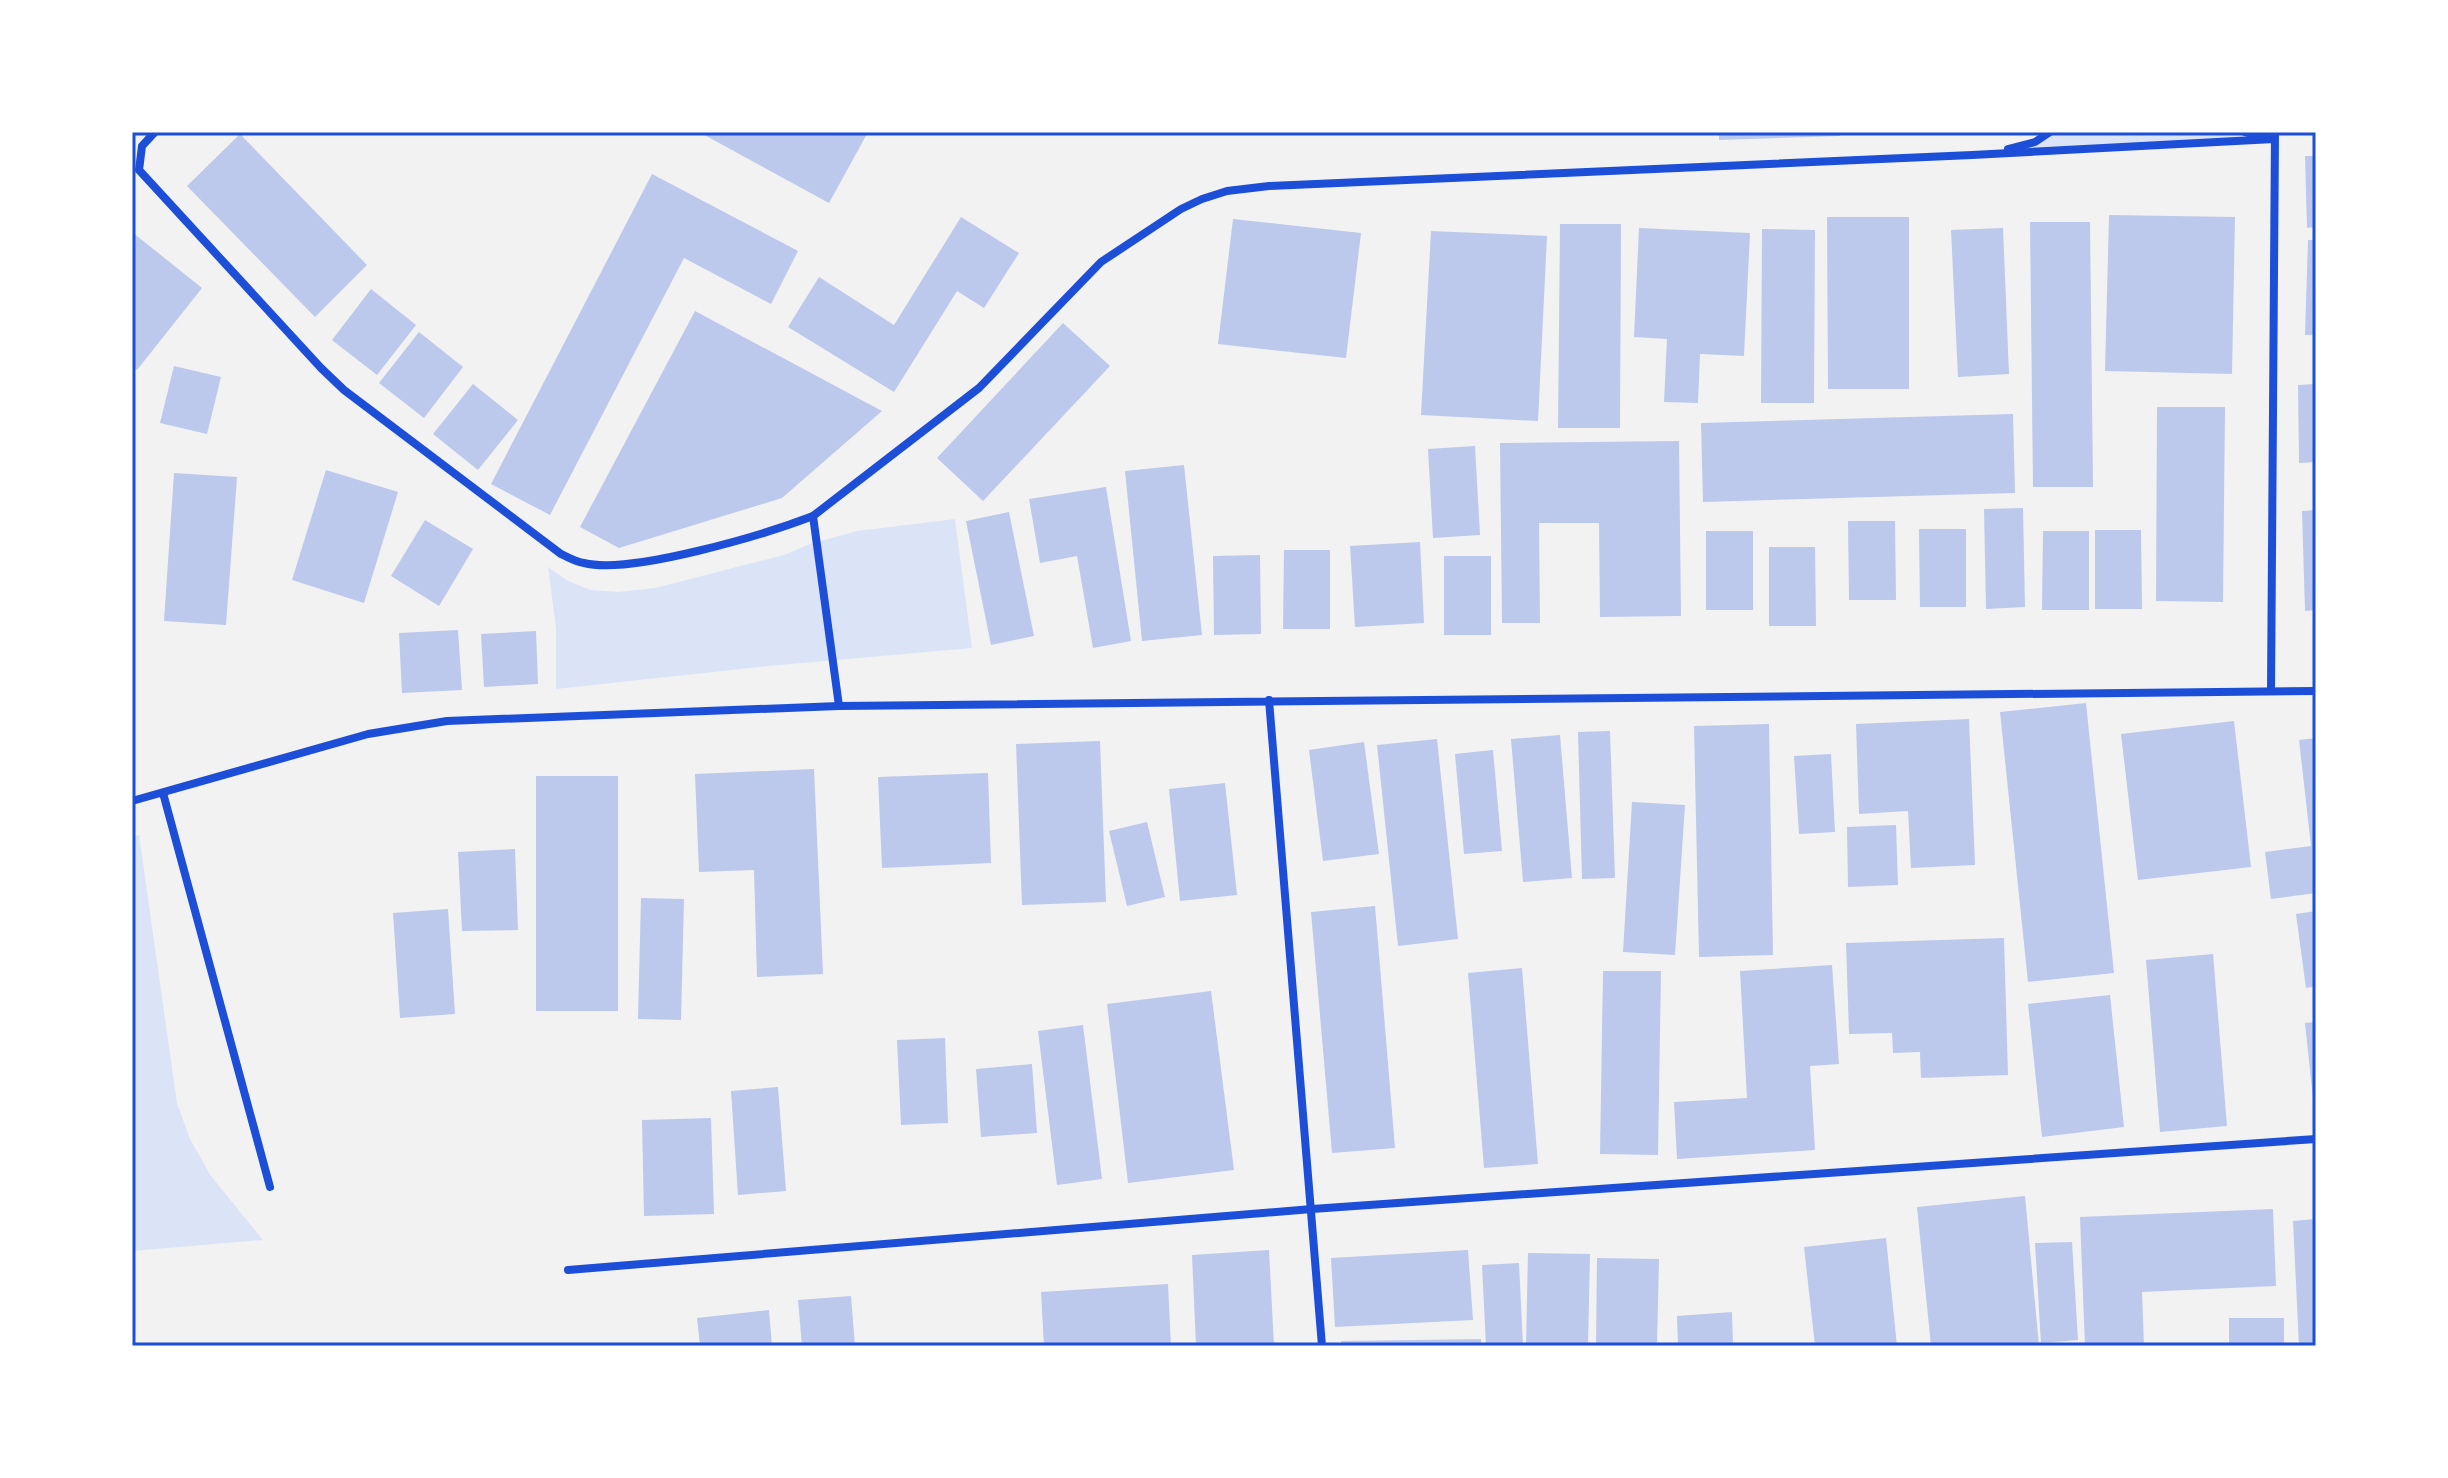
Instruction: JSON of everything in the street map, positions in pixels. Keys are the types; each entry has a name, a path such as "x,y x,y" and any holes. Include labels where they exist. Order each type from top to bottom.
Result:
{"street":[{"path":"155,132 142,146 139,170 321,368 371,412 561,554 584,563 612,565 651,561 785,527 813,516 979,388 1101,262 1181,209 1227,191 1269,186 1972,155 2274,136"},
{"path":"1972,155 2025,146 2050,132"},
{"path":"2245,132 2274,136"},
{"path":"2271,691 2274,136"},
{"path":"813,516 839,706"},
{"path":"132,801 368,734 447,721 839,706 2316,691"},
{"path":"1269,700 1322,1346"},
{"path":"163,793 270,1187"},
{"path":"568,1270 1312,1209 2316,1139"}],"shaded area":[{"path":"2050,132 2245,132 2274,139 1972,155 2025,146"},
{"path":"955,519 972,648 556,689 556,628 548,567 568,581 591,590 618,592 655,588 784,555 857,531"},
{"path":"139,835 177,1103 190,1139 211,1176 263,1240 132,1251 132,837"}],"building":[{"path":"699,132 868,132 829,203"},
{"path":"1719,132 1840,132 1840,136 1719,140"},
{"path":"240,134 367,265 315,317 187,186"},
{"path":"2305,156 2316,156 2316,227 2307,228"},
{"path":"652,174 798,251 771,304 684,258 550,515 491,484"},
{"path":"2109,215 2235,217 2232,374 2105,371"},
{"path":"961,217 1019,253 984,308 957,291 894,392 788,327 819,277 894,325"},
{"path":"1827,217 1909,217 1909,389 1828,389"},
{"path":"1233,219 1361,233 1346,358 1218,344"},
{"path":"2030,222 2090,222 2093,487 2033,487"},
{"path":"1560,224 1621,224 1620,428 1558,428"},
{"path":"1639,228 1750,233 1744,356 1700,354 1698,403 1664,402 1667,339 1634,337"},
{"path":"2003,228 2009,374 1958,377 1951,230"},
{"path":"1762,229 1815,230 1814,403 1761,403"},
{"path":"1431,231 1547,236 1538,421 1421,415"},
{"path":"132,232 202,288 137,370 132,366"},
{"path":"2308,240 2316,240 2316,335 2305,335"},
{"path":"371,289 416,325 377,375 332,340"},
{"path":"695,311 882,411 782,498 619,548 580,527"},
{"path":"1063,323 1110,366 983,501 937,458"},
{"path":"419,332 463,367 424,418 379,383"},
{"path":"174,366 221,377 207,434 160,423"},
{"path":"473,384 518,420 478,470 433,434"},
{"path":"2316,384 2316,462 2299,463 2298,385"},
{"path":"2157,407 2225,407 2223,602 2156,601"},
{"path":"2013,414 2015,493 1703,502 1701,423"},
{"path":"1679,441 1681,616 1600,617 1599,523 1539,523 1540,623 1502,623 1500,443"},
{"path":"1475,446 1480,535 1433,538 1428,449"},
{"path":"1184,465 1202,635 1142,641 1125,471"},
{"path":"326,470 398,492 364,603 292,580"},
{"path":"174,473 237,477 226,625 164,621"},
{"path":"1106,487 1131,641 1093,648 1077,556 1040,563 1029,499"},
{"path":"2023,508 2025,607 1986,609 1984,509"},
{"path":"2316,510 2316,610 2305,611 2302,511"},
{"path":"1009,512 1034,636 991,645 966,521"},
{"path":"425,520 473,549 439,606 391,576"},
{"path":"1848,521 1895,521 1896,600 1849,600"},
{"path":"1919,529 1966,529 1966,607 1920,607"},
{"path":"2095,530 2141,530 2142,609 2095,609"},
{"path":"1706,531 1753,531 1753,610 1706,610"},
{"path":"2043,531 2089,531 2089,610 2042,610"},
{"path":"1420,542 1424,623 1355,627 1350,546"},
{"path":"1769,547 1815,547 1816,626 1769,626"},
{"path":"1284,550 1330,550 1330,629 1283,629"},
{"path":"1260,555 1261,634 1214,635 1213,556"},
{"path":"1444,556 1491,556 1491,635 1444,635"},
{"path":"458,630 462,690 402,693 399,633"},
{"path":"536,631 538,684 484,687 481,634"},
{"path":"2086,703 2114,973 2028,982 2000,712"},
{"path":"1969,719 1975,865 1911,868 1908,811 1859,814 1856,724"},
{"path":"2234,721 2251,867 2138,880 2121,734"},
{"path":"1769,724 1773,955 1699,957 1694,726"},
{"path":"1610,731 1615,878 1582,879 1578,732"},
{"path":"1560,735 1572,878 1523,882 1511,739"},
{"path":"2316,738 2316,893 2271,899 2265,852 2311,846 2299,740"},
{"path":"1437,739 1458,939 1398,946 1377,745"},
{"path":"1100,741 1106,902 1022,905 1016,744"},
{"path":"1364,742 1379,854 1323,861 1309,750"},
{"path":"1493,750 1502,851 1464,854 1455,754"},
{"path":"1831,754 1835,832 1799,834 1794,756"},
{"path":"814,769 823,974 757,977 754,870 699,872 695,774"},
{"path":"988,773 991,863 882,868 878,777"},
{"path":"536,776 618,776 618,1011 536,1011"},
{"path":"1225,783 1237,895 1180,901 1169,789"},
{"path":"1632,802 1685,805 1675,955 1623,952"},
{"path":"1147,822 1165,897 1127,906 1109,831"},
{"path":"1896,825 1898,885 1848,887 1847,827"},
{"path":"515,849 518,930 462,931 458,852"},
{"path":"641,898 684,899 681,1020 638,1019"},
{"path":"1375,906 1395,1148 1332,1153 1311,912"},
{"path":"448,909 455,1014 400,1018 393,913"},
{"path":"2316,911 2316,986 2306,988 2296,914"},
{"path":"2004,938 2008,1075 1921,1078 1920,1052 1893,1053 1892,1033 1849,1034 1846,943"},
{"path":"2213,954 2227,1126 2160,1132 2146,960"},
{"path":"1832,965 1839,1064 1810,1066 1815,1150 1677,1159 1674,1102 1747,1098 1740,971"},
{"path":"1522,968 1538,1164 1484,1168 1468,973"},
{"path":"1603,971 1661,971 1658,1155 1600,1154"},
{"path":"1211,991 1234,1170 1128,1183 1107,1004"},
{"path":"2110,995 2124,1127 2042,1137 2028,1004"},
{"path":"2316,1022 2316,1107 2314,1108 2305,1023"},
{"path":"1083,1025 1102,1179 1057,1185 1038,1031"},
{"path":"945,1038 948,1123 901,1125 897,1040"},
{"path":"1032,1064 1037,1133 981,1137 976,1069"},
{"path":"778,1087 786,1191 738,1195 731,1091"},
{"path":"711,1118 714,1214 644,1216 642,1120"},
{"path":"2025,1196 2039,1346 1931,1346 1917,1207"},
{"path":"2273,1209 2276,1286 2142,1292 2144,1346 2085,1346 2080,1217"},
{"path":"2316,1219 2316,1346 2299,1346 2293,1221"},
{"path":"1886,1238 1897,1346 1815,1346 1804,1247"},
{"path":"2072,1242 2078,1340 2041,1343 2035,1243"},
{"path":"1269,1250 1274,1346 1196,1346 1192,1255"},
{"path":"1468,1250 1473,1320 1335,1327 1331,1258"},
{"path":"1528,1253 1590,1254 1588,1346 1526,1346"},
{"path":"1597,1258 1659,1259 1657,1346 1596,1346"},
{"path":"1519,1263 1523,1346 1486,1346 1482,1265"},
{"path":"1168,1284 1171,1346 1044,1346 1041,1292"},
{"path":"851,1296 855,1346 802,1346 798,1300"},
{"path":"769,1310 772,1346 700,1346 697,1318"},
{"path":"1732,1312 1733,1346 1678,1346 1677,1316"},
{"path":"2229,1318 2284,1318 2284,1346 2229,1346"},
{"path":"1481,1339 1481,1346 1341,1346 1341,1341"}]}
